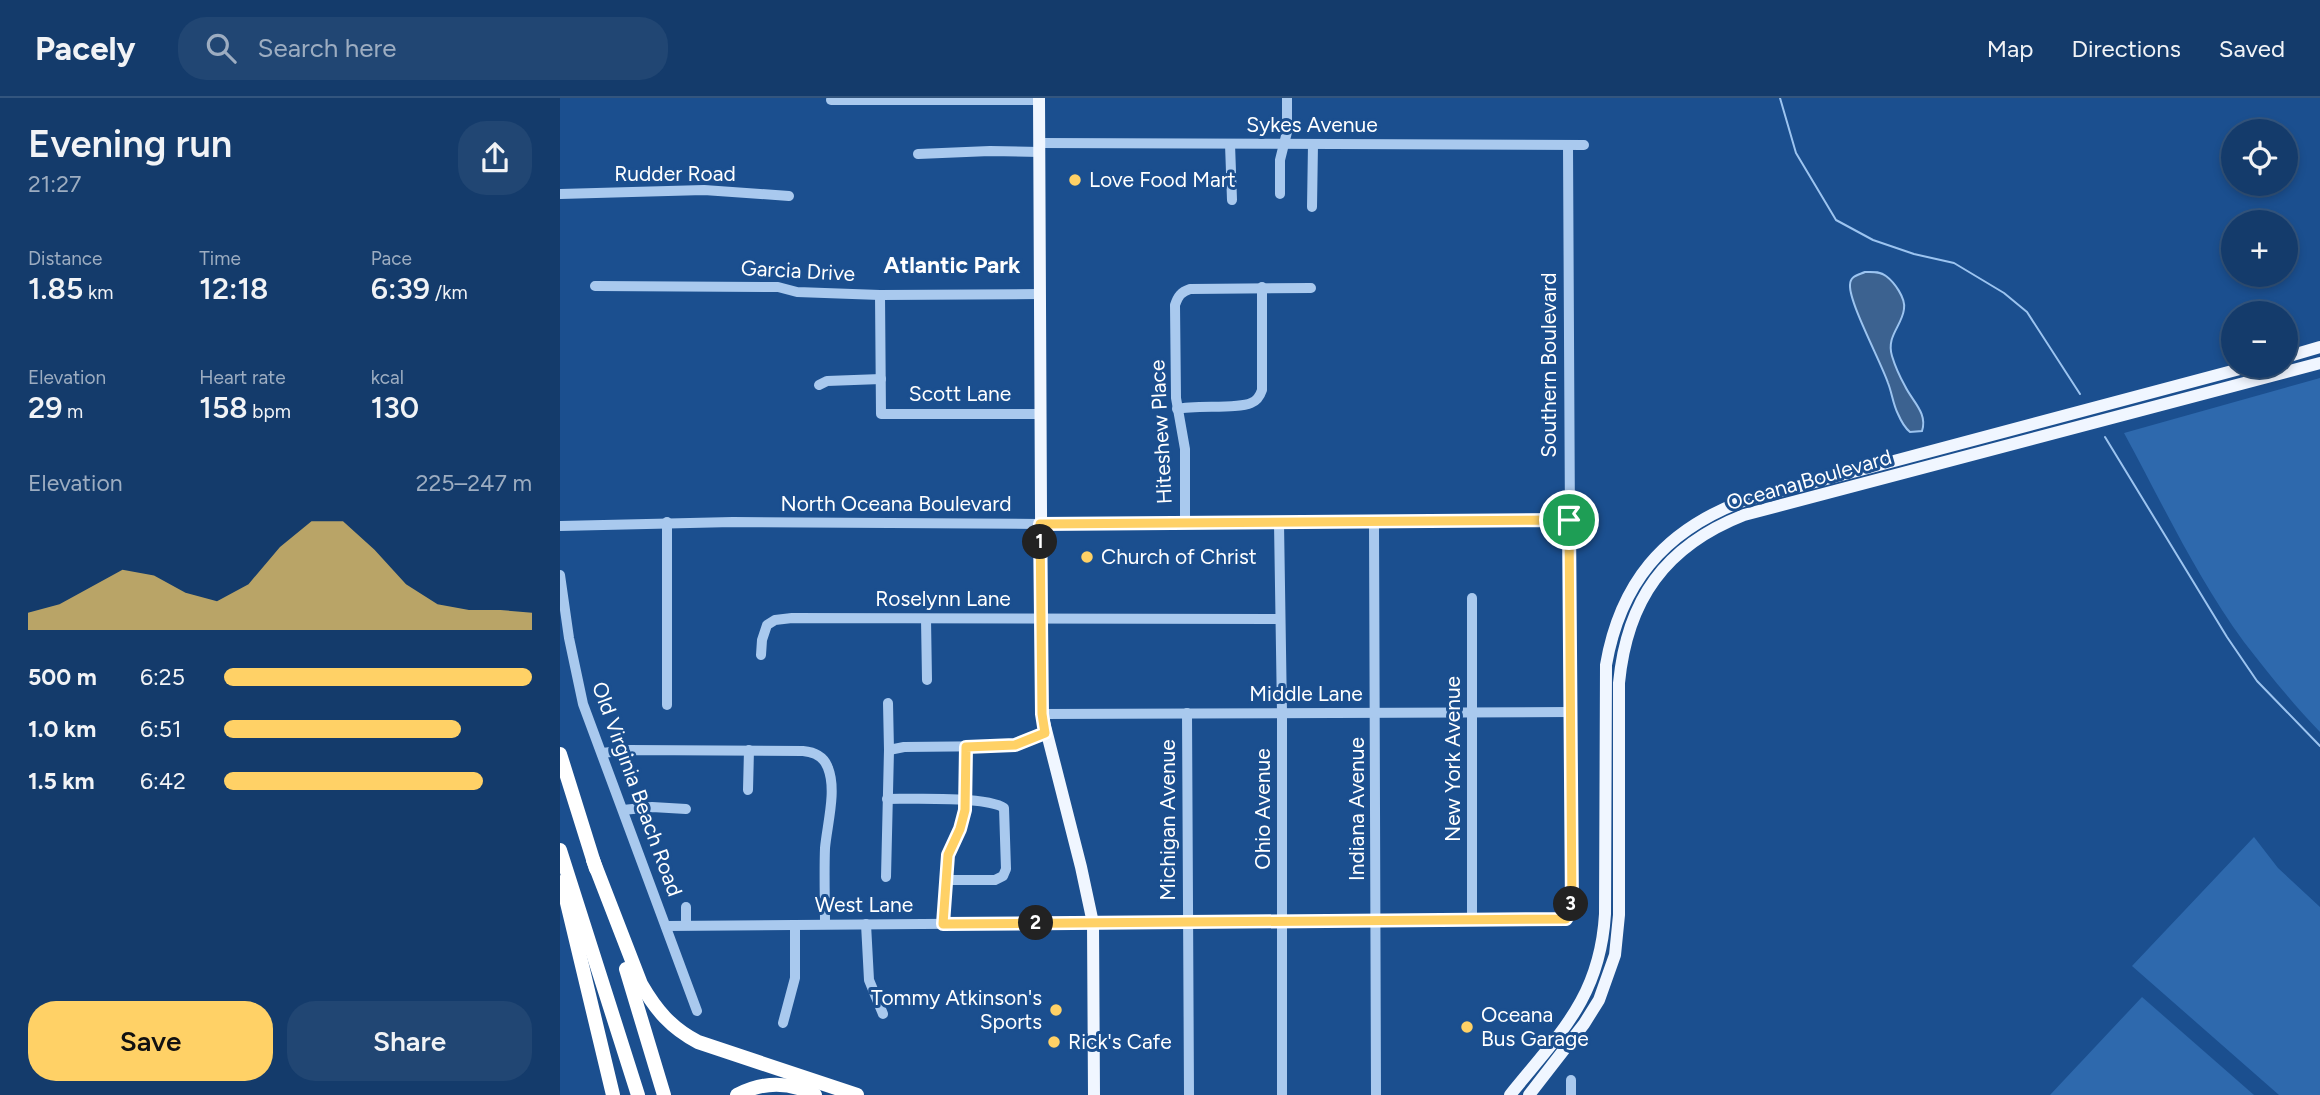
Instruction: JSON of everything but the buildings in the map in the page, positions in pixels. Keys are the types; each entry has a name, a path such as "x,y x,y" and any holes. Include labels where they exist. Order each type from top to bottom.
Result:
{"highway":[{"path":"560,754 664,1095"},
{"path":"560,850 638,1095"},
{"path":"593,860 641,985 651,1003 671,1024 698,1042 857,1095"},
{"path":"560,874 612,1095"},
{"path":"737,1095 756,1087 779,1085 802,1089 815,1095"}],"main road":[{"path":"1039,99 1042,714 1093,923 1094,1095"},
{"path":"2298,353 2320,347"},
{"name":"Oceana Boulevard","path":"1529,1095 1584,1024 1599,1000 1615,956 1619,915 1621,659 1637,610 1669,562 1706,533 1745,515 2320,363"},
{"name":"Oceana Boulevard","path":"1510,1095 1572,1018 1585,997 1595,972 1604,934 1605,914 1606,666 1614,629 1623,607 1643,571 1660,552 1682,532 1710,514 1740,502 2221,374"},
{"path":"1891,461 1894,475"},
{"path":"1660,552 1669,562"}],"street":[{"path":"1280,194 1280,160 1287,132 1287,98"},
{"path":"831,100 1039,99"},
{"path":"1230,144 1232,200"},
{"name":"Sykes Avenue","path":"918,154 1230,144 1584,145"},
{"path":"1312,207 1313,144"},
{"name":"Southern Boulevard","path":"1566,919 1572,909 1568,146"},
{"name":"Rudder Road","path":"560,194 704,190 789,196"},
{"name":"Garcia Drive","path":"596,286 778,286 797,292 880,295 1040,293"},
{"path":"1177,409 1199,405 1245,405 1258,398 1262,390 1262,287 1311,288"},
{"name":"Hiteshew Place","path":"1185,523 1185,449 1175,393 1175,305 1177,299 1190,289 1262,287"},
{"path":"819,385 827,381 881,379 880,295"},
{"name":"Scott Lane","path":"881,379 881,414 1040,414"},
{"name":"North Oceana Boulevard","path":"560,526 667,522 1040,524 1569,520"},
{"path":"667,522 667,705"},
{"name":"Indiana Avenue","path":"1374,522 1376,1095"},
{"name":"Ohio Avenue","path":"1279,523 1282,1095"},
{"name":"Old Virginia Beach Road","path":"560,575 583,705 697,1012"},
{"name":"New York Avenue","path":"1472,598 1472,920"},
{"path":"926,619 927,680"},
{"name":"Roselynn Lane","path":"761,655 765,629 775,620 1279,619"},
{"path":"886,877 888,703"},
{"name":"Middle Lane","path":"1042,714 1571,712"},
{"name":"Michigan Avenue","path":"1187,713 1189,1095"},
{"path":"889,750 904,747 1015,745 1045,733"},
{"path":"943,924 948,855 964,820 966,747"},
{"path":"602,753 629,750 749,750 810,752 822,758 829,769 831,787 825,847 825,924"},
{"path":"748,790 749,750"},
{"path":"887,799 966,800 999,804 1004,808 1003,876 995,880 945,880"},
{"path":"623,810 652,807 686,809"},
{"path":"686,925 687,907"},
{"name":"West Lane","path":"666,926 1566,919"},
{"path":"866,924 869,980 883,1014"},
{"path":"783,1023 794,978 795,925"},
{"path":"1571,1080 1571,1095"}],"shaded area":[{"path":"1865,272 1886,276 1896,286 1903,300 1903,315 1893,337 1891,349 1899,375 1923,418 1922,431 1910,432 1902,421 1851,294 1851,280"},
{"path":"2320,378 2320,732 2271,677 2227,618 2181,540 2124,433"},
{"path":"2254,837 2278,868 2320,907 2320,1095 2279,1095 2132,966"},
{"path":"2142,997 2254,1095 2050,1095"}],"waterway":[{"path":"1780,98 1796,153 1836,220 1873,240 1914,254 1954,263 2004,293 2027,312 2080,394"},
{"path":"2105,437 2227,637 2257,681 2320,746"}],"place":[{"name":"Love Food Mart","path":"1075,180"},
{"name":"Church of Christ","path":"1087,557"},
{"name":"Tommy Atkinson's Sports","path":"1056,1010"},
{"name":"Oceana Bus Garage","path":"1467,1027"},
{"name":"Rick's Cafe","path":"1054,1042"}],"district":[{"name":"Atlantic Park","path":"952,265"}],"route":[{"path":"1569,520 1572,909 1566,919 943,924 948,855 964,820 966,747 1015,745 1045,733 1042,714 1040,524 1569,520"}]}
